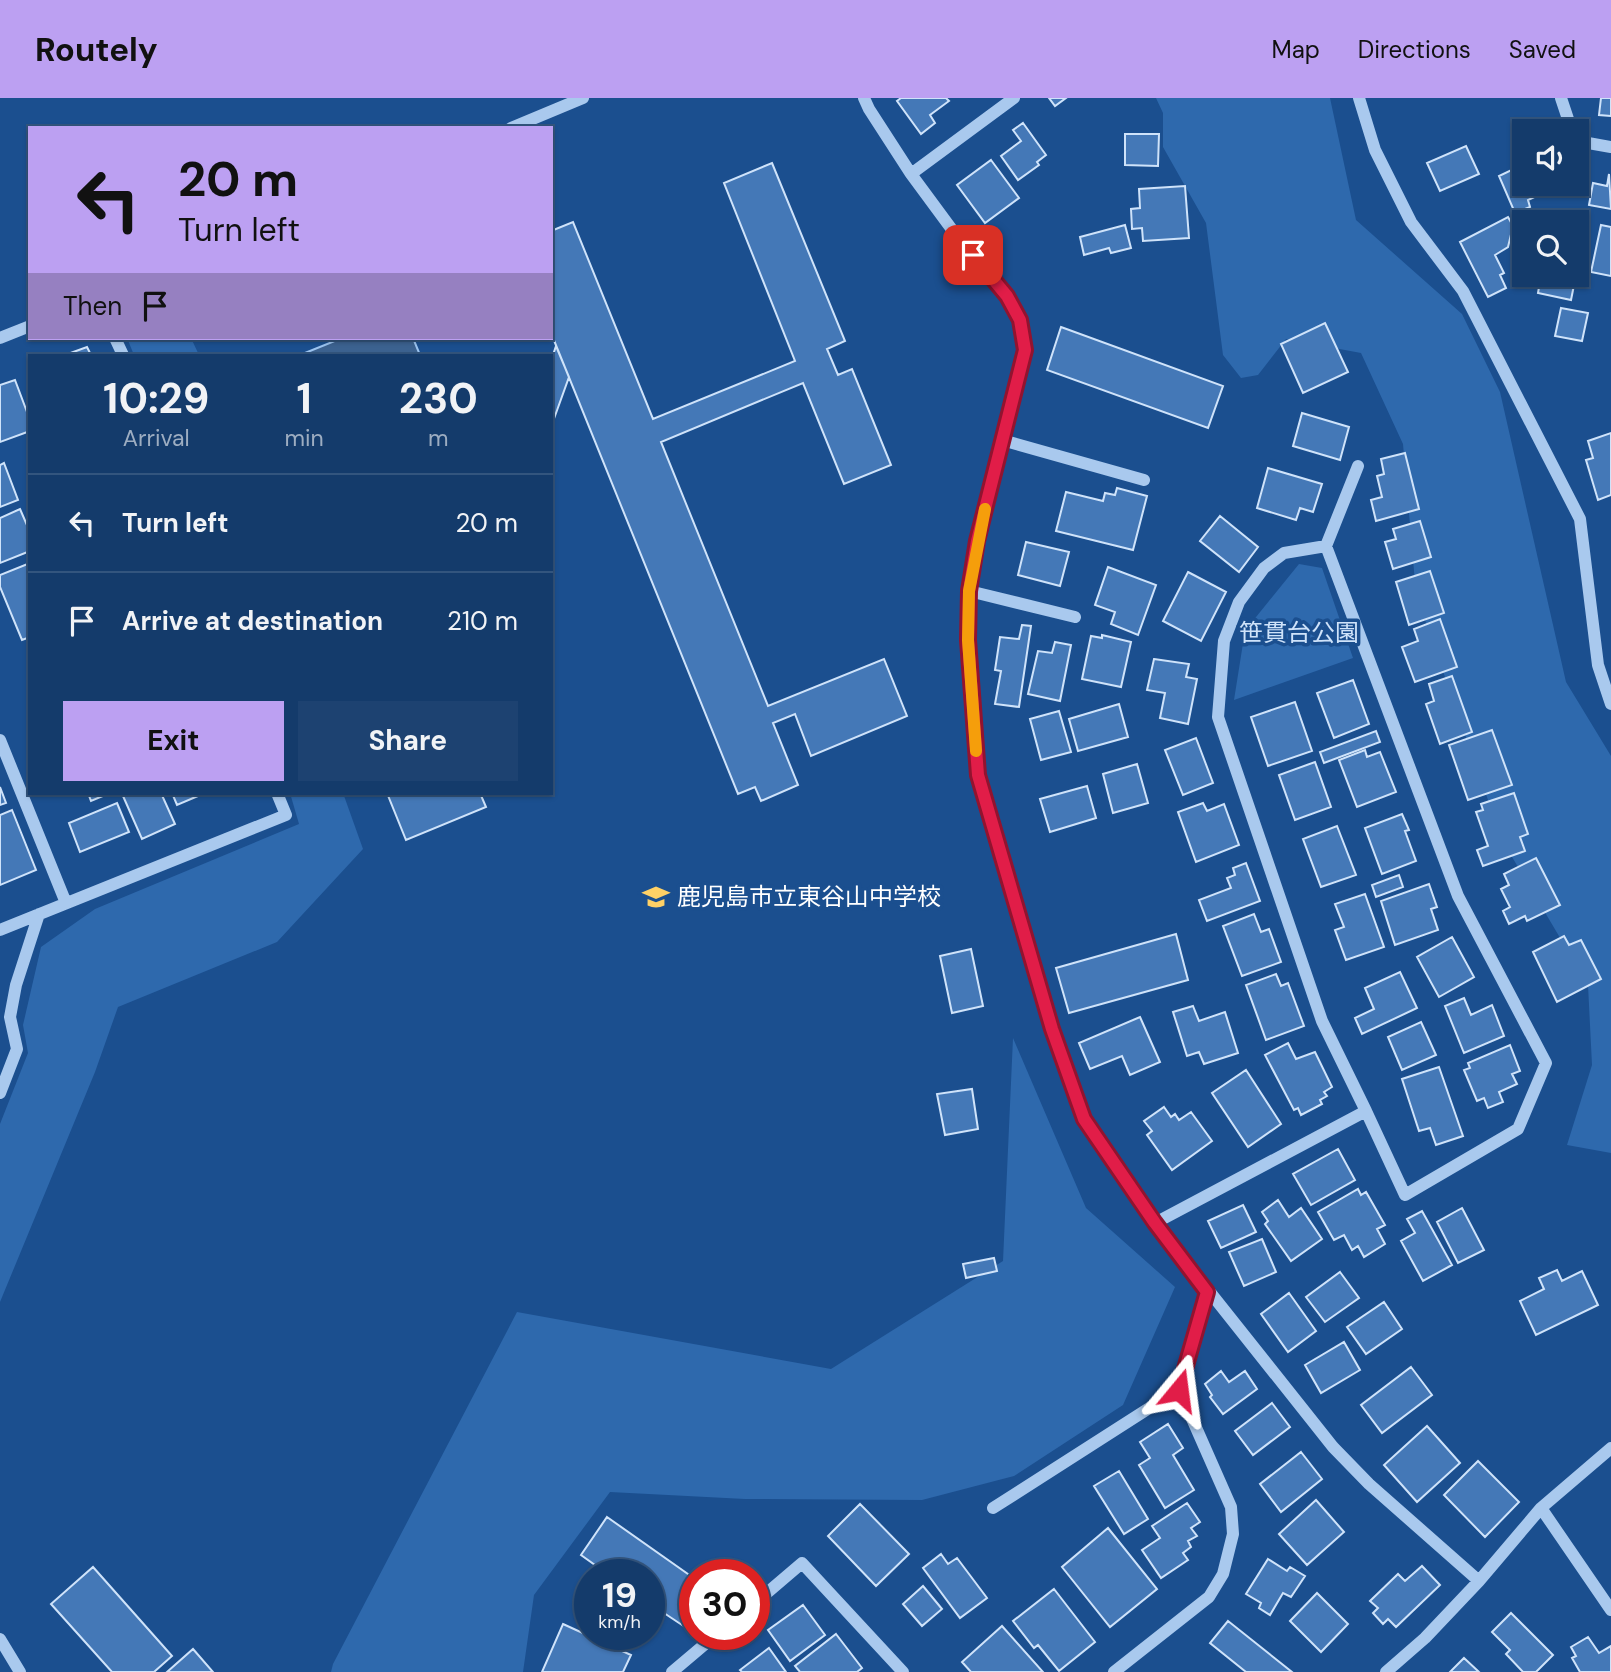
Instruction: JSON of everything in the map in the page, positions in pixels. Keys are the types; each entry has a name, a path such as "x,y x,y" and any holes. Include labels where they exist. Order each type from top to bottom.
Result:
{"street":[{"path":"516,126 583,98"},
{"path":"864,98 911,174 956,235 1007,296 1020,320 1025,350 977,541 969,591 968,640 978,775 1052,1029 1084,1119 1155,1223 1207,1292 1333,1447 1368,1484 1479,1581"},
{"path":"911,174 1014,98"},
{"path":"1359,98 1375,150 1410,222 1463,290 1580,519 1598,665 1611,704"},
{"path":"1561,98 1568,119"},
{"path":"1589,143 1611,148"},
{"path":"0,338 28,327"},
{"path":"1002,440 1144,480"},
{"path":"1326,546 1284,553 1264,568 1239,602 1224,640 1218,717 1322,1021 1405,1195 1518,1129 1546,1063 1458,896 1326,546 1358,466"},
{"path":"969,591 1075,617"},
{"path":"0,740 66,903"},
{"path":"0,930 286,815 278,795"},
{"path":"0,1093 17,1049 10,1017 16,985 39,914"},
{"path":"1155,1223 1366,1111"},
{"path":"1114,1672 1209,1597 1223,1574 1233,1534 1231,1507 1179,1390 1207,1292"},
{"path":"993,1508 1179,1390"},
{"path":"1386,1672 1425,1638 1479,1581 1541,1508 1611,1448"},
{"path":"1541,1508 1611,1610"},
{"path":"770,1591 803,1563 903,1672"},
{"path":"0,1639 20,1672"},
{"path":"673,1672 698,1650"}],"green space":[{"path":"1156,98 1330,98 1356,220 1462,314 1500,392 1566,682 1611,756 1611,1153 1567,1145 1592,1065 1588,985 1502,840 1416,594 1403,444 1361,353 1286,339 1258,375 1241,378 1223,355 1206,223 1163,147 1163,113"},
{"path":"128,340 192,340 199,354 134,354"},
{"name":"笹貫台公園","path":"1299,564 1322,568 1353,658 1234,700 1244,637 1252,622"},
{"path":"291,795 344,795 363,849 277,942 118,1007 95,1072 0,1302 0,1124 28,1053 23,1025 41,947 95,909 299,824"},
{"path":"1013,1038 1086,1208 1175,1287 1123,1405 1014,1476 922,1500 745,1499 610,1492 534,1595 523,1672 331,1672 517,1312 831,1369 1003,1261"}],"shaded area":[{"path":"337,340 414,340 420,354 302,354"}],"building":[{"path":"901,98 946,98 949,101 930,115 935,123 921,134 897,101"},
{"path":"1049,98 1066,98 1055,106"},
{"path":"1601,98 1611,98 1611,116 1599,115"},
{"path":"1023,123 1046,155 1037,162 1039,165 1018,180 1001,156 1021,141 1013,130"},
{"path":"1125,134 1159,134 1158,166 1125,165"},
{"path":"1466,146 1479,174 1440,191 1427,163"},
{"path":"991,160 1019,198 985,223 957,185"},
{"path":"772,163 845,341 827,349 838,375 852,369 891,465 844,484 803,383 661,442 768,706 884,659 907,716 811,756 795,714 773,723 798,785 761,801 755,787 738,794 553,338 553,230 573,222 653,419 795,361 724,183"},
{"path":"1512,170 1512,196 1536,196 1528,200 1530,207 1514,210 1499,176"},
{"path":"1609,174 1611,209 1589,205 1593,183 1607,186"},
{"path":"1185,186 1189,238 1143,241 1142,228 1132,229 1131,209 1140,208 1139,189"},
{"path":"1508,217 1512,230 1508,247 1495,255 1504,273 1500,275 1506,288 1488,297 1460,242"},
{"path":"1125,225 1131,248 1111,253 1109,248 1084,255 1080,237"},
{"path":"1601,225 1611,227 1611,276 1591,272"},
{"path":"1539,287 1574,287 1571,300 1538,293"},
{"path":"1561,308 1588,313 1582,341 1555,336"},
{"path":"1325,323 1348,372 1303,393 1281,344"},
{"path":"1061,327 1223,386 1208,428 1047,370"},
{"path":"556,346 569,377 553,421 553,355"},
{"path":"87,347 90,354 68,354"},
{"path":"15,380 28,415 28,432 0,442 0,385"},
{"path":"1302,413 1349,427 1340,460 1293,446"},
{"path":"1611,433 1611,495 1598,500 1586,460 1593,458 1588,441"},
{"path":"1405,453 1419,509 1376,521 1371,500 1382,497 1377,476 1384,474 1381,459"},
{"path":"4,463 18,500 0,507 0,465"},
{"path":"1268,468 1322,484 1313,512 1300,508 1296,520 1257,508"},
{"path":"1117,488 1147,496 1133,550 1056,531 1066,492 1103,501 1105,493 1115,495"},
{"path":"20,509 28,527 28,552 0,563 0,518"},
{"path":"1220,516 1258,547 1239,572 1200,541"},
{"path":"1420,521 1431,557 1393,569 1385,542 1396,539 1393,529"},
{"path":"1026,542 1069,552 1060,586 1018,575"},
{"path":"28,564 28,638 22,640 0,587 0,575"},
{"path":"1108,567 1156,585 1138,635 1111,624 1115,612 1095,605"},
{"path":"1430,571 1444,613 1409,625 1396,582"},
{"path":"1188,572 1226,592 1201,641 1163,621"},
{"path":"1440,619 1457,667 1415,682 1402,647 1418,641 1414,629"},
{"path":"1022,625 1031,626 1019,707 995,704 1001,671 995,670 1000,637 1019,639"},
{"path":"1102,635 1131,642 1121,687 1082,679 1091,636 1102,638"},
{"path":"1055,642 1071,645 1060,701 1028,694 1038,651 1052,653"},
{"path":"1154,659 1189,664 1186,677 1197,679 1188,724 1160,718 1165,693 1147,690"},
{"path":"1452,676 1472,732 1440,744 1426,704 1434,701 1429,684"},
{"path":"1353,680 1369,724 1334,738 1317,693"},
{"path":"1295,702 1312,751 1268,766 1251,717"},
{"path":"1119,704 1128,737 1078,751 1069,719"},
{"path":"1059,711 1071,752 1041,760 1030,719"},
{"path":"1492,730 1512,785 1468,800 1449,745"},
{"path":"1376,731 1380,742 1324,763 1320,752"},
{"path":"1196,738 1213,783 1183,795 1165,750"},
{"path":"1365,750 1367,757 1380,752 1396,792 1357,807 1339,760"},
{"path":"1315,762 1331,807 1295,820 1279,775"},
{"path":"1137,764 1148,803 1113,813 1103,774"},
{"path":"1087,786 1096,818 1050,832 1040,799"},
{"path":"0,787 6,803 0,805"},
{"path":"1514,793 1528,834 1520,837 1525,851 1483,866 1477,850 1488,846 1476,812 1483,810 1481,804"},
{"path":"89,795 105,795 91,801"},
{"path":"162,795 175,824 142,839 123,796"},
{"path":"173,795 200,795 177,805"},
{"path":"388,795 481,795 486,807 406,840"},
{"path":"117,803 129,832 80,852 69,823"},
{"path":"1203,803 1207,811 1224,804 1239,845 1196,862 1178,812"},
{"path":"12,810 36,870 0,885 0,815"},
{"path":"1402,814 1409,830 1405,831 1416,861 1382,874 1365,828"},
{"path":"1337,826 1356,875 1321,887 1303,839"},
{"path":"1536,858 1560,905 1527,921 1525,916 1509,924 1503,911 1510,907 1501,889 1509,885 1504,874"},
{"path":"1246,863 1260,901 1207,921 1199,900 1231,888 1227,878 1235,875 1233,868"},
{"path":"1399,875 1403,887 1376,897 1372,885"},
{"path":"1429,884 1437,907 1431,909 1438,930 1395,945 1381,901"},
{"path":"1365,894 1384,947 1346,960 1335,930 1344,927 1335,904"},
{"path":"1254,914 1261,932 1269,929 1281,962 1242,976 1223,926"},
{"path":"1176,934 1188,980 1069,1013 1056,968"},
{"path":"1564,936 1569,945 1581,940 1601,979 1557,1002 1533,952"},
{"path":"1452,937 1474,977 1439,997 1417,957"},
{"path":"971,949 983,1006 952,1013 940,956"},
{"path":"1400,972 1417,1008 1362,1034 1355,1018 1374,1009 1365,988"},
{"path":"1276,974 1281,986 1288,983 1304,1026 1266,1040 1246,985"},
{"path":"1464,998 1471,1015 1492,1005 1504,1036 1464,1053 1445,1006"},
{"path":"1193,1006 1199,1021 1225,1012 1238,1053 1204,1064 1199,1052 1187,1056 1173,1012"},
{"path":"1140,1017 1160,1062 1130,1075 1122,1056 1090,1069 1079,1043"},
{"path":"1421,1022 1436,1055 1402,1070 1388,1037"},
{"path":"1288,1043 1296,1059 1315,1052 1332,1087 1324,1092 1327,1096 1320,1100 1322,1104 1301,1115 1298,1108 1294,1110 1265,1055"},
{"path":"1510,1045 1520,1071 1512,1074 1517,1084 1499,1092 1503,1102 1488,1108 1484,1098 1477,1101 1464,1070 1470,1068 1468,1063"},
{"path":"1439,1067 1463,1136 1436,1145 1430,1128 1419,1131 1402,1079"},
{"path":"1246,1070 1281,1124 1248,1147 1212,1093"},
{"path":"972,1089 978,1129 945,1135 937,1094"},
{"path":"1164,1107 1171,1117 1175,1114 1179,1120 1191,1112 1212,1141 1172,1170 1147,1135 1152,1131 1144,1121"},
{"path":"1338,1149 1355,1180 1311,1205 1293,1174"},
{"path":"1358,1189 1361,1195 1366,1192 1385,1225 1377,1229 1385,1244 1364,1257 1358,1246 1352,1250 1344,1235 1334,1240 1318,1212"},
{"path":"1278,1200 1289,1217 1301,1208 1322,1239 1291,1261 1265,1224 1268,1221 1262,1212"},
{"path":"1243,1205 1256,1232 1221,1248 1208,1221"},
{"path":"1462,1208 1484,1250 1458,1263 1437,1222"},
{"path":"1422,1211 1452,1265 1423,1281 1401,1241 1415,1233 1407,1219"},
{"path":"1262,1239 1276,1272 1244,1286 1229,1252"},
{"path":"994,1258 997,1271 966,1278 963,1264"},
{"path":"1557,1270 1562,1281 1582,1271 1598,1305 1536,1335 1520,1301 1544,1289 1539,1278"},
{"path":"1340,1272 1359,1298 1325,1322 1306,1297"},
{"path":"1289,1293 1316,1331 1288,1352 1261,1314"},
{"path":"1384,1302 1402,1329 1366,1354 1347,1327"},
{"path":"1344,1342 1360,1370 1321,1393 1305,1365"},
{"path":"1411,1367 1432,1395 1382,1433 1361,1405"},
{"path":"1221,1371 1229,1382 1245,1371 1257,1389 1223,1414 1210,1397 1212,1395 1205,1384"},
{"path":"1272,1403 1290,1427 1253,1455 1235,1431"},
{"path":"1168,1424 1183,1448 1173,1455 1194,1490 1165,1508 1139,1465 1150,1458 1140,1442"},
{"path":"1427,1426 1460,1463 1417,1502 1384,1465"},
{"path":"1301,1452 1322,1479 1281,1512 1260,1484"},
{"path":"1478,1461 1519,1502 1485,1537 1444,1495"},
{"path":"1119,1471 1148,1519 1124,1534 1094,1486"},
{"path":"1316,1500 1344,1532 1307,1565 1279,1534"},
{"path":"1187,1503 1200,1522 1191,1528 1197,1536 1188,1541 1191,1547 1183,1553 1188,1560 1161,1578 1142,1550 1160,1538 1152,1526"},
{"path":"860,1504 909,1554 876,1586 828,1536"},
{"path":"607,1517 679,1568 679,1623 665,1614 665,1559 587,1559 581,1555"},
{"path":"1108,1528 1157,1589 1110,1627 1062,1567"},
{"path":"941,1554 948,1564 957,1558 987,1598 960,1618 923,1568"},
{"path":"1268,1559 1287,1571 1290,1567 1305,1576 1291,1597 1283,1593 1270,1615 1259,1608 1261,1603 1246,1594"},
{"path":"1422,1566 1440,1585 1396,1627 1388,1619 1383,1624 1373,1613 1378,1608 1370,1601 1398,1574 1405,1581"},
{"path":"93,1567 172,1656 154,1672 112,1672 51,1604"},
{"path":"923,1586 942,1609 922,1626 903,1604"},
{"path":"1054,1589 1095,1642 1059,1671 1038,1645 1034,1648 1013,1621"},
{"path":"1317,1593 1348,1624 1321,1652 1290,1621"},
{"path":"803,1605 825,1635 790,1661 770,1633 770,1629"},
{"path":"1511,1613 1553,1655 1536,1672 1523,1672 1506,1654 1510,1650 1492,1632"},
{"path":"1228,1621 1292,1672 1246,1672 1210,1643"},
{"path":"563,1624 574,1629 574,1650 620,1650 631,1655 623,1672 542,1672"},
{"path":"1002,1626 1043,1672 971,1672 962,1662"},
{"path":"836,1634 862,1668 857,1672 800,1672 795,1666"},
{"path":"1588,1637 1599,1653 1611,1646 1611,1672 1580,1672 1572,1658 1576,1656 1571,1647"},
{"path":"193,1649 213,1672 167,1672"},
{"path":"770,1649 786,1672 742,1672 740,1670"},
{"path":"1464,1658 1479,1672 1450,1672"}],"slow traffic":[{"path":"976,751 968,640 969,591 985,509"}],"place":[{"name":"鹿児島市立東谷山中学校","path":"656,897"}],"route":[{"path":"973,255 1007,296 1020,320 1025,350 977,541 969,591 968,640 978,775 1052,1029 1084,1119 1155,1223 1207,1292 1179,1390"}]}
